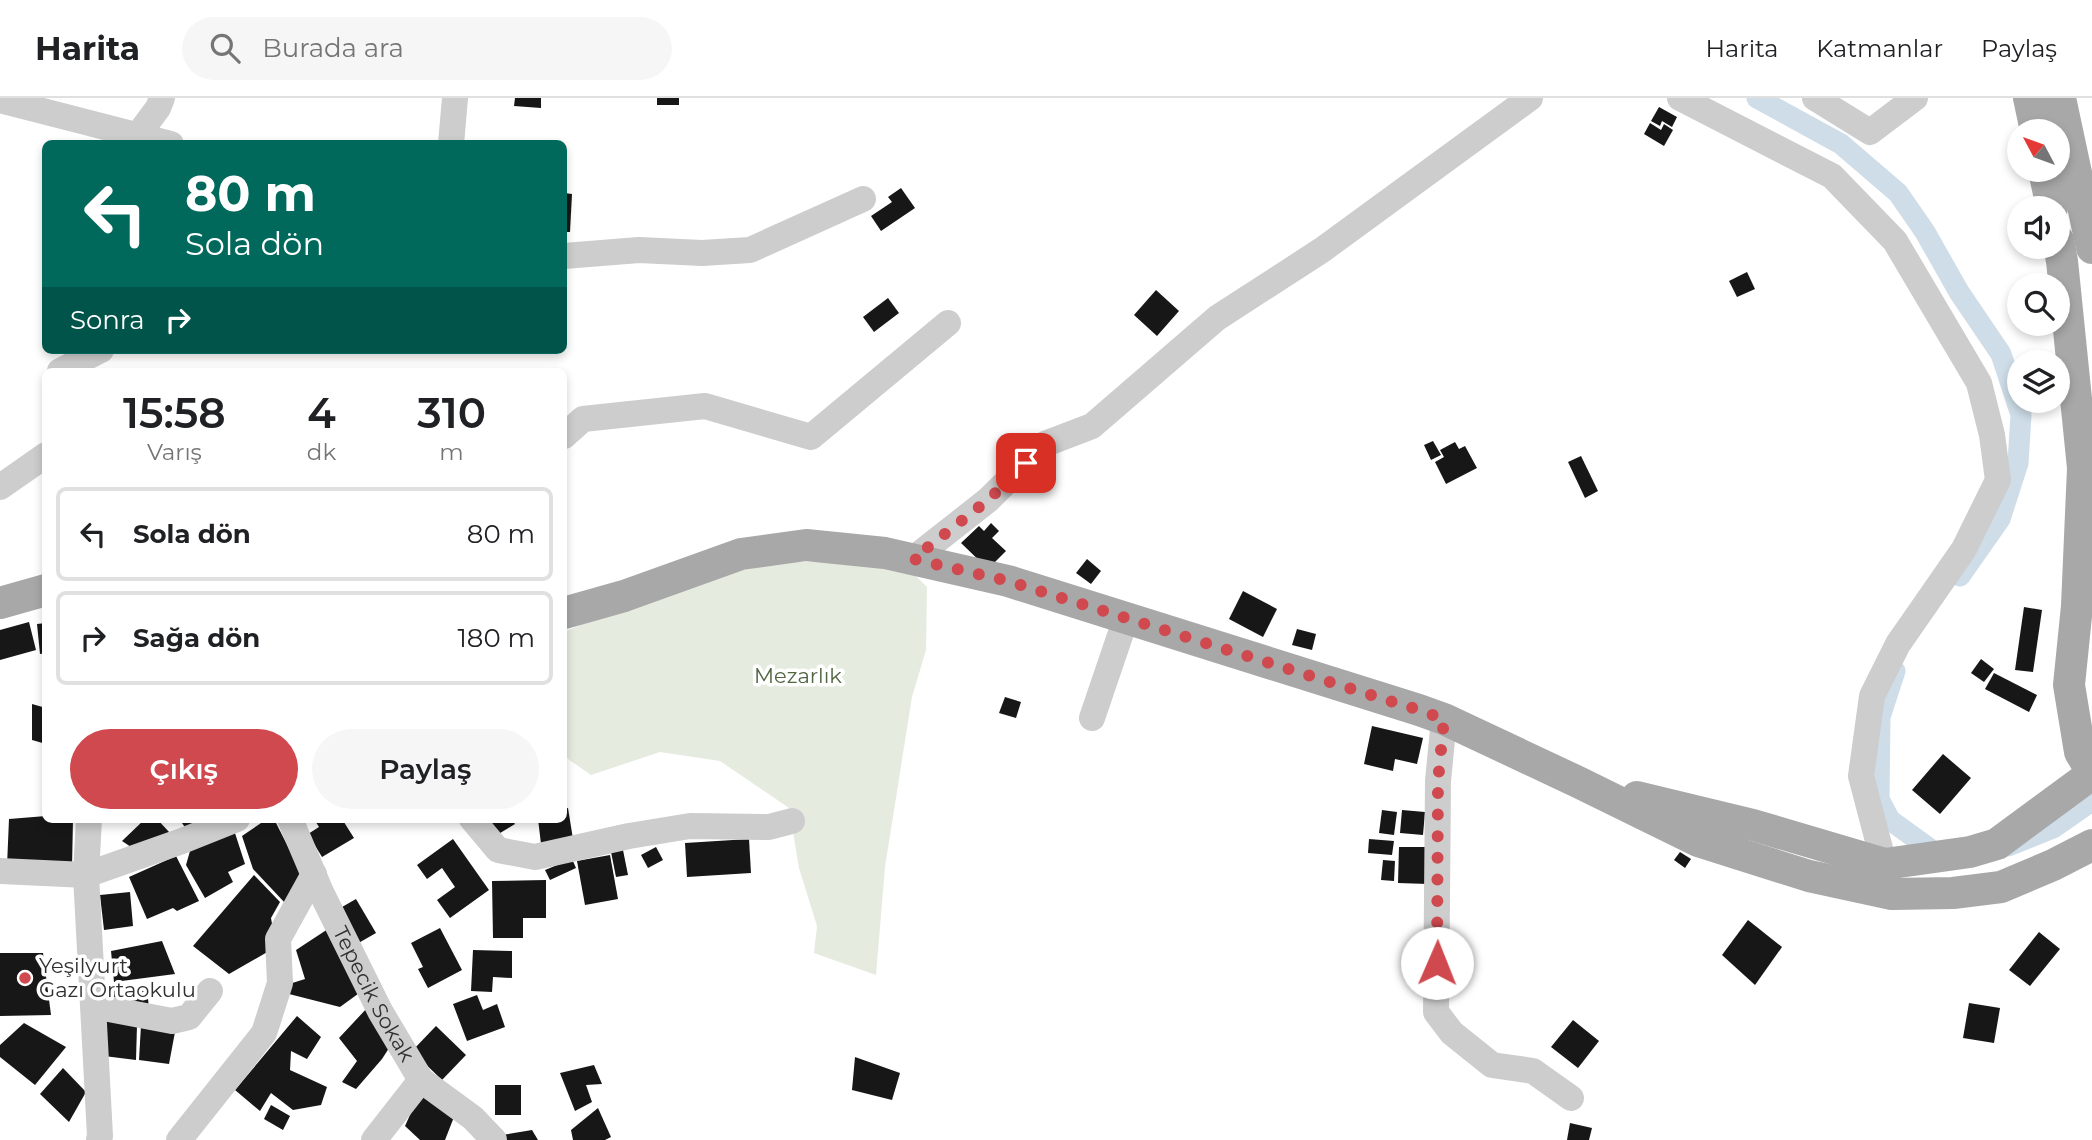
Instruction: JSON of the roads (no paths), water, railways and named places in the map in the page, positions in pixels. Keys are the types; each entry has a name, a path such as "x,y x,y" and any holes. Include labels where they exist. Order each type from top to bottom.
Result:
{"main road":[{"path":"2029,98 2033,119"},
{"path":"2060,98 2092,248"},
{"path":"1578,782 1753,825 1885,864 1970,852 1997,844 2092,773 2080,752 2069,685 2077,606 2083,468 2062,259"},
{"path":"567,612 624,596 741,554 806,545 885,553 1008,581 1444,719 1698,841 1809,876 1892,894 1953,893 2001,887 2092,845"},
{"path":"0,603 42,591"}],"street":[{"path":"138,135 162,98"},
{"path":"451,140 455,98"},
{"path":"913,559 988,500 1045,444 1092,426 1217,318 1322,250 1530,98"},
{"path":"1680,98 1832,176 1895,241 1979,383 1992,435 1998,480 1964,549 1898,644 1872,696 1861,776 1892,894"},
{"path":"1815,98 1870,132 1915,98"},
{"path":"0,100 156,140"},
{"path":"567,256 639,250 702,253 750,250 863,199"},
{"path":"567,433 583,419 705,407 811,437 948,323"},
{"path":"66,368 93,354"},
{"path":"0,487 42,458"},
{"path":"1092,718 1126,618"},
{"path":"1444,719 1438,781 1436,1012 1452,1033 1492,1065 1533,1071 1571,1098"},
{"path":"475,823 498,850 535,857 629,836 691,827 769,827 792,821"},
{"path":"89,823 86,875 102,1138"},
{"path":"0,870 86,875 227,823"},
{"name":"Tepecik Sokak","path":"292,823 380,1011 421,1080 473,1118 494,1140"},
{"path":"179,1140 264,1033 280,983 278,939 314,874"},
{"path":"93,1006 172,1021 189,1017 210,991"},
{"path":"374,1140 421,1080"}],"waterway":[{"path":"1757,98 1841,144 1898,193 2001,354 2021,415 2018,463 2000,519 1960,576"},
{"path":"1895,671 1880,717 1879,799 1890,820 1944,859"},
{"path":"2008,846 2053,828 2092,801"}],"place":[{"name":"Yeşilyurt Gazı Ortaokulu","path":"25,978"}],"park label":[{"name":"Mezarlık","path":"798,676"}]}
